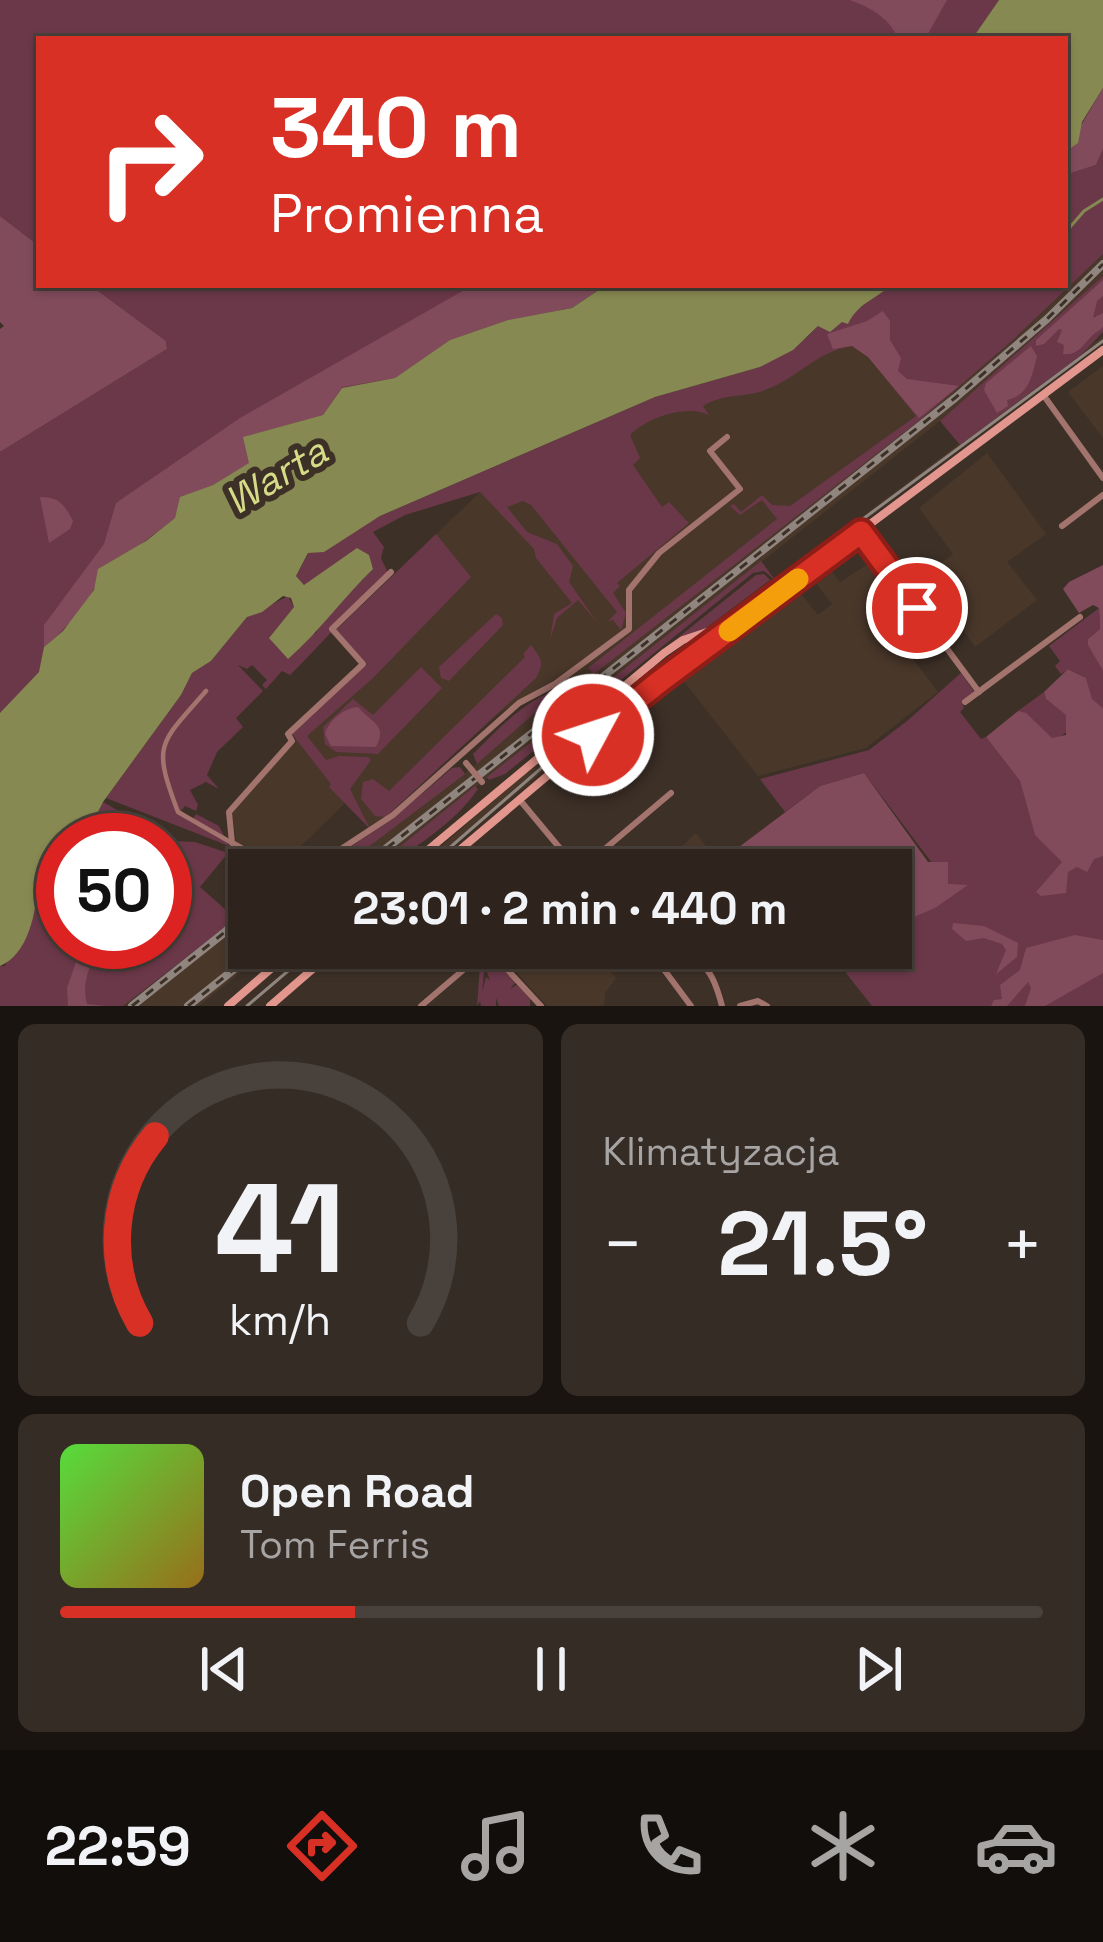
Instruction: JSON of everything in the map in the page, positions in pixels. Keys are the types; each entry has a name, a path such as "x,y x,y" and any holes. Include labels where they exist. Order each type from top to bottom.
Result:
{"main road":[{"path":"673,671 1103,353"},
{"path":"429,849 664,653 683,640 728,626 753,611"},
{"path":"461,849 688,658 689,649 681,645 664,653"},
{"path":"228,1006 271,969"},
{"path":"269,1006 312,969"}],"street":[{"path":"1044,397 1103,478"},
{"path":"341,849 464,759 518,703 555,684 629,629 629,590 659,553 740,489 710,451 727,437"},
{"path":"1062,526 1103,495"},
{"path":"861,532 979,692"},
{"path":"232,843 229,812 292,740 288,734 362,664 332,629 392,572"},
{"path":"964,702 1080,617"},
{"path":"206,691 171,733 160,761 178,812 243,849"},
{"path":"464,759 493,795"},
{"path":"604,849 671,793"},
{"path":"519,799 561,849"},
{"path":"421,1006 465,969"},
{"path":"507,969 541,1006"},
{"path":"664,969 691,1006"},
{"path":"707,969 715,976 722,1006"},
{"path":"740,1006 758,1001 767,1006"}],"shaded area":[{"path":"0,0 999,0 974,36 36,36 36,244 0,216"},
{"path":"849,0 947,0 927,36 896,36 890,25"},
{"path":"1103,88 1103,149 1096,165 1068,174 1068,147"},
{"path":"1103,149 1103,254 1068,287 1068,174 1096,165"},
{"path":"0,216 36,244 36,288 94,288 166,341 167,349 0,452 0,329 4,326 0,322"},
{"path":"1103,254 1103,276 940,421 398,849 366,849 477,764 561,688 503,710 370,829 346,802 298,849 253,849 236,842 232,811 296,740 292,734 367,664 336,630 480,492 671,407 767,390 833,349 852,346 868,357 919,418"},
{"path":"1103,276 1103,332 1081,355 960,445 940,421"},
{"path":"1103,280 1103,296 1093,318 1103,313 1102,328 1073,353 1063,354 1064,345 1057,342 1059,329 1036,346 1036,340"},
{"path":"94,288 601,288 112,557 63,631 0,758 0,452 167,349 166,341"},
{"path":"468,288 602,288 572,308 508,320 450,340 395,378 342,387 323,415 244,437 250,463 181,497 175,518 99,577 69,624 44,647 44,625 104,544 116,503 240,418"},
{"path":"887,288 1067,288 920,420 594,674 588,668 777,519 762,500 740,515 730,506 734,504 741,512 762,495 772,505 790,506 916,416 868,357 852,346 840,349 768,389 703,406 709,415 689,411 667,415 630,435 640,458 633,465 662,507 669,502 689,523 617,583 620,586 613,593 626,613 621,630 613,620 608,621 617,612 531,505 523,501 507,507 527,532 557,544 573,566 569,582 597,622 578,600 557,618 550,640 554,614 572,603 534,549 480,492 405,515 373,532 384,547 381,558 388,573 290,675 282,671 266,689 262,685 267,680 252,665 247,669 238,665 263,691 236,718 243,727 217,752 207,775 219,789 206,782 190,790 196,811 185,806 184,813 144,813 106,798 192,673 211,661 247,617 288,596 294,607 269,638 316,633 324,618 373,569 369,560 304,585 296,576 309,552 327,549 380,516 655,397 760,367 818,326 848,317"},
{"path":"883,311 890,321 890,340 901,358 898,371 907,379 959,386 919,418 868,357 852,346 833,349 827,334"},
{"path":"1103,336 1103,343 692,647 450,849 438,849 689,641"},
{"path":"1031,346 1037,356 1028,384 997,413 984,390 986,383"},
{"path":"1103,366 1103,438 1068,392"},
{"path":"987,453 1046,534 1007,562 1037,600 975,647 924,576 953,554 919,508"},
{"path":"40,497 60,503 73,521 70,529 49,543"},
{"path":"436,534 471,577 373,678 307,736 326,760 339,756 371,760 350,789 370,829 329,787 292,734 367,664 336,630"},
{"path":"761,561 775,580 764,571 753,573 505,774 489,780 487,777"},
{"path":"868,564 882,583 891,578 931,633 907,651 938,692 866,748 758,776 682,679 798,590 818,615 832,604 814,581 830,569 840,582"},
{"path":"1103,565 1103,671 1088,645 1100,629 1099,608 1093,605 1079,613 1063,589"},
{"path":"764,574 770,580 702,631 665,648 756,575"},
{"path":"1099,608 1100,629 1088,644 1103,671 1103,708 1092,700 1086,678 1069,669 1061,674 1055,666 1060,661 1049,646"},
{"path":"496,614 503,625 449,681 441,678 439,667"},
{"path":"531,645 541,661 536,678 390,813 375,816 361,799 363,782 373,779 389,791 525,657"},
{"path":"421,667 442,688 378,754 336,752 325,744 323,727 353,699 373,715"},
{"path":"1068,669 1086,678 1092,699 1103,708 1103,856 1094,859 1087,872 1077,867 1068,872 1066,893 1041,896 1036,892 1062,862 1035,835 1020,781 986,737 1018,711 1052,738 1066,735 1066,715 1044,692"},
{"path":"961,673 975,693 962,703 960,712 1020,781 1035,834 1103,780 1103,1006 872,1006 846,973 851,969 912,969 912,916 928,908 948,884 864,773 820,786 785,812 760,779 869,750"},
{"path":"564,687 477,764 473,754 504,724 526,706"},
{"path":"1044,692 1067,715 1069,730 1059,738 1052,738 1018,711"},
{"path":"358,707 379,729 376,747 331,746 325,734 330,724 342,712"},
{"path":"460,767 465,774 366,849 348,849 396,816 452,768"},
{"path":"864,773 928,862 948,862 948,884 968,885 912,918 912,849 736,849 820,786"},
{"path":"475,786 478,789 434,833 412,849 397,849"},
{"path":"103,802 122,813 98,813"},
{"path":"196,814 219,826 229,846 192,832 192,818"},
{"path":"696,833 708,849 679,849"},
{"path":"192,842 228,853 200,887 228,912 228,925 192,953"},
{"path":"36,882 36,969 171,969 123,1006 0,1006 0,966 5,966"},
{"path":"953,923 984,926 1018,943 1017,957 996,974 1006,950 1002,944 984,938 966,941 952,929"},
{"path":"228,925 221,934 228,943 228,969 245,969 199,1006 123,1006 171,969 192,969 192,953"},
{"path":"1075,935 1103,940 1103,973 1045,1006 1025,1006 1031,988 1028,982 1007,1006 991,1006 1002,999 1000,985 1020,970 1026,948"},
{"path":"74,969 90,969 87,1004 107,1006 68,1006 67,988"},
{"path":"480,969 484,972 482,992 486,977 490,980 486,969 502,969 515,983 510,989 517,985 530,999 530,1006 499,1006 496,998 496,1006 481,1006 480,1001 477,1006"},
{"path":"513,969 608,969 616,978 605,993 604,1006 547,1006"}],"water":[{"path":"999,0 1103,0 1103,88 1082,122 1078,143 1068,150 1068,36 974,36"},
{"name":"Warta","path":"602,288 887,288 848,324 842,322 830,332 818,326 793,350 760,367 655,397 380,516 324,552 308,553 296,576 304,585 357,548 369,555 373,569 288,659 269,638 294,607 291,598 283,596 247,617 211,661 192,673 98,813 36,813 33,916 18,952 0,966 0,713 39,672 44,647 63,631 94,590 98,569 175,518 180,497 213,485 249,463 243,437 323,415 342,388 395,378 450,340 508,320 572,308"}],"waterway":[{"path":"1068,230 1103,199"}],"tram line":[{"path":"448,849 689,648 1103,341"},
{"path":"247,1006 290,969"}],"railway":[{"path":"386,849 955,398 1103,264"},
{"path":"132,1006 228,929"},
{"path":"188,1006 235,969"}],"slow traffic":[{"path":"729,631 798,579"}],"route":[{"path":"593,735 861,532 917,608"}]}
